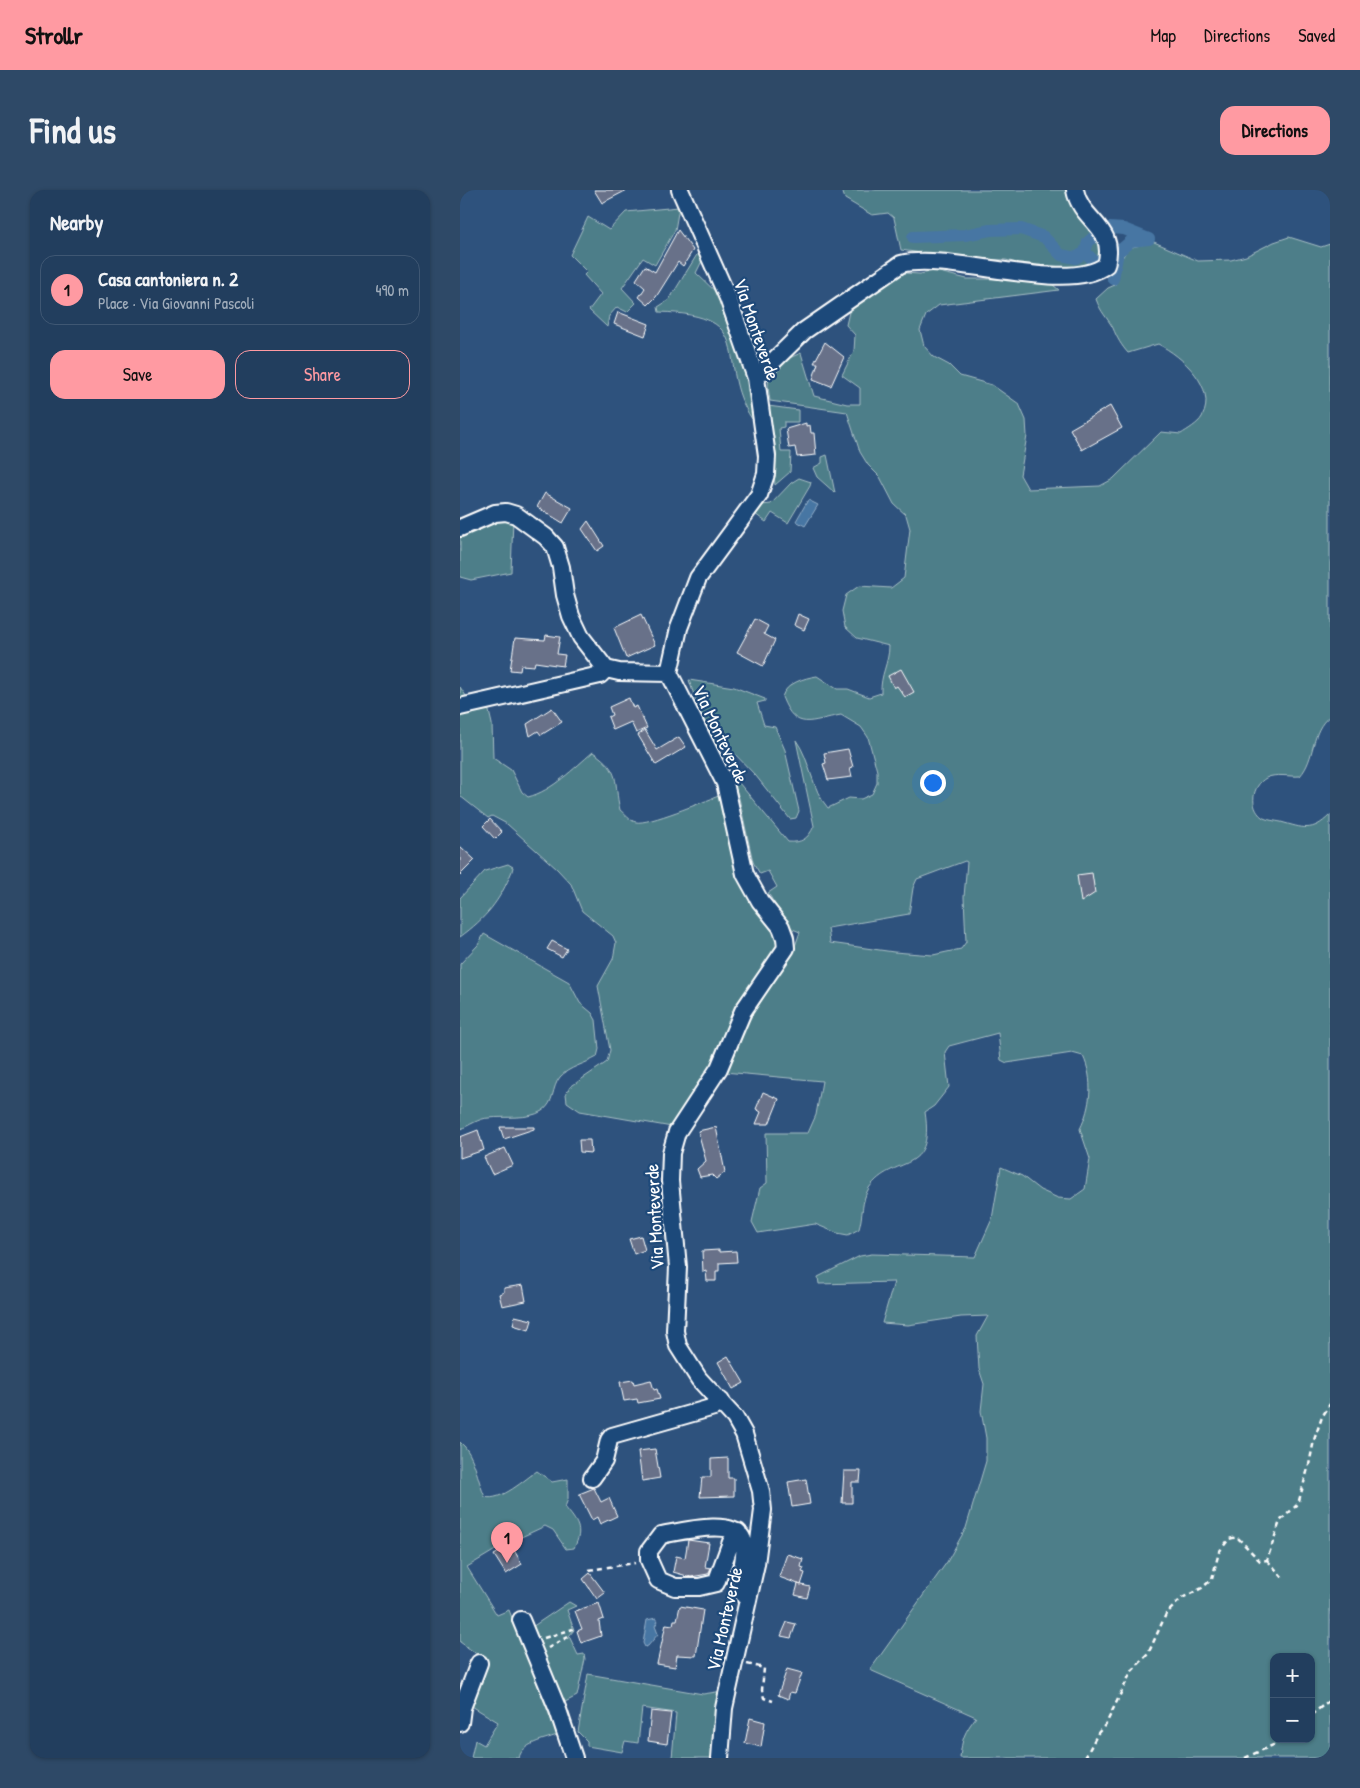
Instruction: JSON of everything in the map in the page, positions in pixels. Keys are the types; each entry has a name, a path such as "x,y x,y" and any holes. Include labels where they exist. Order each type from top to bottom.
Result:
{"street":[{"name":"Via Monteverde","path":"680,190 728,298 756,378 767,456 763,485 755,501 698,578 679,628 669,672 725,783 745,874 760,901 780,927 785,938 786,948 743,1011 719,1068 677,1132 671,1154 670,1181 678,1267 675,1331 678,1346 699,1379 731,1412 744,1434 761,1491 763,1510 762,1530 724,1708 720,1758"},
{"path":"756,378 804,331 901,264 911,262 940,263 1054,276 1092,274 1099,270 1106,265 1109,245 1104,233 1083,209 1076,190"},
{"path":"460,528 495,513 506,512 516,515 546,536 555,547 562,567 565,595 580,637 606,669 600,675 460,707"},
{"name":"Via Monteverde","path":"606,669 619,672 669,672"},
{"path":"592,1478 604,1461 609,1440 612,1436 714,1407 721,1401"},
{"path":"738,1532 731,1542 720,1577 712,1585 699,1588 665,1584 658,1580 649,1560 649,1551 660,1535 720,1527 738,1532 743,1538 745,1546 741,1585 742,1592 748,1601"},
{"path":"521,1620 539,1661 574,1758"},
{"path":"461,1712 479,1663"}],"path":[{"path":"1267,1560 1280,1521 1298,1504 1310,1465 1314,1440 1330,1404"},
{"path":"1085,1758 1098,1733 1106,1724 1132,1672 1148,1654 1166,1614 1182,1598 1202,1588 1212,1579 1219,1552 1229,1539 1237,1536 1260,1561 1267,1560"},
{"path":"589,1570 649,1560"},
{"path":"1267,1560 1284,1580"},
{"path":"531,1642 572,1629"},
{"path":"539,1661 541,1654 555,1643 568,1637"},
{"path":"743,1663 764,1668 762,1690 764,1698 773,1701"},
{"path":"1315,1712 1330,1700"},
{"path":"1245,1758 1277,1743"}],"green space":[{"path":"842,190 1066,190 1074,209 1098,240 1100,248 1099,258 1088,266 1074,269 1031,267 1006,260 956,258 901,250 894,218 888,213 872,215 845,199"},
{"path":"679,207 675,230 655,265 643,258 622,288 636,303 627,312 617,307 609,316 607,327 589,310 601,294 584,275 587,272 570,255 588,217 609,230 626,212"},
{"path":"1289,237 1321,247 1330,244 1330,716 1319,729 1309,761 1300,776 1279,775 1266,778 1255,791 1254,802 1255,808 1262,817 1301,827 1318,825 1330,815 1330,1758 960,1758 964,1736 976,1717 870,1670 947,1562 966,1528 986,1461 986,1438 981,1411 984,1384 979,1369 977,1336 988,1316 961,1317 908,1325 882,1323 894,1282 819,1284 818,1277 860,1256 872,1254 975,1257 992,1219 1001,1167 1022,1176 1040,1190 1058,1198 1071,1199 1085,1189 1090,1159 1080,1129 1089,1102 1089,1074 1083,1056 1072,1053 1007,1063 1001,1060 998,1033 949,1046 945,1052 949,1087 934,1106 925,1112 926,1133 924,1147 918,1156 910,1162 889,1171 869,1188 865,1198 859,1229 848,1235 837,1233 815,1224 758,1233 752,1222 760,1188 767,1183 766,1133 808,1133 816,1115 822,1081 724,1072 743,1030 794,949 800,932 790,928 768,893 777,887 768,871 760,874 753,862 739,798 729,771 788,842 797,842 804,839 814,826 796,740 805,757 814,784 828,808 849,798 861,799 872,794 877,783 877,771 868,737 861,727 841,715 813,721 799,720 787,708 782,697 791,685 817,676 837,689 848,689 869,697 881,693 889,646 857,638 845,627 842,611 846,595 859,586 891,588 904,578 910,529 906,515 894,504 880,477 868,465 860,452 847,412 770,401 769,375 787,359 801,353 814,396 847,404 860,404 860,388 842,375 854,351 855,335 846,325 849,312 865,297 904,273 920,274 935,271 967,279 998,279 1033,283 1047,280 1059,290 939,305 926,315 920,330 924,346 934,357 949,365 960,376 992,385 1019,404 1026,420 1027,436 1020,475 1028,489 1100,486 1113,479 1161,432 1181,434 1192,427 1202,417 1206,406 1201,384 1187,365 1158,344 1128,353 1100,308 1096,299 1108,288 1115,285 1121,260 1128,248 1154,242 1198,261 1231,260 1246,256","holes":["965,861 967,862 964,897 966,942 961,949 933,955 894,952 830,943 828,928 909,914 913,888 917,879"]},
{"path":"698,253 702,261 696,273 718,294 723,304 724,316 739,351 755,417 752,419 741,398 730,345 723,332 712,322 691,315 659,312 658,307 669,300"},
{"path":"768,406 798,410 798,422 784,422 784,427 779,428 781,452 791,452 790,472 775,485"},
{"path":"827,455 835,493 817,477 813,468 822,463 822,457"},
{"path":"799,478 811,482 788,523 772,513 766,522 755,514 762,505 771,504 791,483"},
{"path":"513,519 511,572 471,580 460,577 460,537 487,524"},
{"path":"689,680 734,687 765,699 765,701 757,703 764,725 775,727 785,750 799,811 796,818 790,819 756,776 729,748 718,748 698,707"},
{"path":"460,687 472,705 488,707 492,724 493,758 511,770 522,792 528,797 546,790 593,752 608,765 615,777 620,810 636,822 652,820 719,796 735,864 776,930 778,946 716,1060 672,1127 580,1111 567,1102 566,1094 570,1087 607,1062 610,1050 598,986 613,959 616,943 613,936 582,911 571,884 557,869 507,824 492,816 488,818 460,796"},
{"path":"508,864 513,867 512,871 497,900 485,916 460,937 460,898 485,871"},
{"path":"484,934 569,982 580,1003 592,1013 596,1020 599,1049 597,1057 572,1068 560,1077 549,1104 542,1111 523,1117 485,1118 460,1129 460,964 478,945"},
{"path":"460,1442 469,1453 485,1497 491,1498 505,1493 537,1471 552,1482 568,1479 568,1499 565,1507 576,1522 579,1531 574,1548 566,1549 553,1530 545,1526 502,1546 467,1567 497,1615 509,1610 557,1735 529,1745 524,1749 519,1758 471,1758 475,1740 484,1745 498,1722 470,1705 485,1660 460,1642"},
{"path":"569,1602 576,1606 567,1610 574,1630 569,1636 578,1655 584,1654 585,1659 577,1696 563,1703 532,1627"},
{"path":"588,1674 703,1694 723,1691 715,1758 672,1758 676,1713 642,1708 638,1743 625,1741 622,1752 587,1746 587,1741 578,1732"}],"water":[{"path":"808,500 818,505 805,526 796,521"},
{"path":"656,1618 658,1621 655,1626 658,1634 645,1647 643,1643 647,1620"}],"building":[{"path":"594,190 627,190 602,203"},
{"path":"678,230 693,250 683,266 678,262 656,297 648,305 639,297 645,288 636,280 645,266 655,272"},
{"path":"618,312 649,324 645,336 614,324"},
{"path":"825,342 844,357 831,386 813,379 818,363 814,363"},
{"path":"1110,406 1122,428 1082,450 1070,429"},
{"path":"806,423 806,426 810,425 811,433 814,433 816,455 797,457 795,447 789,448 786,429"},
{"path":"545,493 572,508 563,523 537,507"},
{"path":"588,521 604,546 597,551 582,529"},
{"path":"798,614 809,619 804,630 794,625"},
{"path":"641,615 655,645 626,658 614,628"},
{"path":"755,619 768,626 764,634 775,640 763,666 737,652"},
{"path":"546,635 560,637 557,654 565,655 563,666 535,662 534,666 521,665 520,671 510,670 515,638 545,640"},
{"path":"901,669 914,692 905,697 897,686 894,688 888,676"},
{"path":"629,698 633,708 637,706 647,728 636,733 631,722 613,730 608,717 612,715 609,707"},
{"path":"552,708 562,722 541,735 538,731 530,736 527,724"},
{"path":"645,730 657,750 679,737 686,747 656,765 638,735"},
{"path":"848,749 853,767 850,768 852,777 828,780 823,764 826,763 824,753"},
{"path":"490,819 502,832 495,839 483,826"},
{"path":"460,846 475,860 460,875"},
{"path":"1092,873 1095,893 1081,902 1077,875"},
{"path":"552,941 567,949 562,957 547,949"},
{"path":"763,1092 779,1099 769,1124 756,1124 761,1112 756,1109"},
{"path":"500,1127 534,1127 534,1129 504,1139"},
{"path":"716,1127 725,1172 716,1179 712,1175 700,1177 697,1169 706,1161 698,1131"},
{"path":"478,1130 484,1150 460,1158 460,1137"},
{"path":"579,1140 590,1140 591,1153 580,1152"},
{"path":"505,1148 513,1165 492,1174 484,1157"},
{"path":"641,1236 645,1250 634,1254 629,1239"},
{"path":"719,1250 719,1252 736,1251 737,1262 719,1263 719,1271 716,1271 716,1281 707,1281 706,1271 703,1272 702,1251"},
{"path":"523,1285 526,1301 502,1306 499,1294 504,1292 504,1288"},
{"path":"515,1316 532,1320 529,1330 513,1325"},
{"path":"728,1356 744,1383 733,1389 718,1362"},
{"path":"633,1380 634,1384 651,1380 654,1390 657,1389 660,1399 638,1403 637,1399 624,1401 620,1382"},
{"path":"655,1449 660,1478 642,1481 638,1451"},
{"path":"728,1458 728,1478 734,1478 734,1496 700,1497 702,1477 711,1477 711,1459"},
{"path":"844,1471 861,1471 860,1482 852,1482 852,1503 842,1503"},
{"path":"806,1479 810,1504 792,1507 788,1482"},
{"path":"594,1488 601,1502 609,1498 617,1516 600,1524 597,1517 592,1520 579,1494"},
{"path":"688,1540 709,1543 705,1567 711,1568 708,1574 691,1577 673,1572 676,1556 685,1558"},
{"path":"511,1545 522,1564 506,1574 494,1555"},
{"path":"787,1554 803,1559 801,1567 804,1568 802,1572 805,1573 801,1585 779,1577"},
{"path":"590,1573 605,1593 597,1599 583,1579"},
{"path":"798,1584 810,1587 807,1598 795,1595"},
{"path":"599,1603 604,1619 599,1621 601,1636 581,1643 577,1631 582,1629 575,1611"},
{"path":"680,1606 703,1610 696,1656 677,1655 675,1667 657,1664 666,1624 673,1625 674,1620 677,1620"},
{"path":"787,1622 796,1624 791,1638 781,1636"},
{"path":"787,1669 802,1673 795,1693 790,1692 788,1699 778,1695"},
{"path":"651,1711 671,1713 667,1744 648,1741"},
{"path":"750,1718 765,1722 761,1747 745,1743"}],"waterway":[{"path":"1109,228 1124,229 1149,239 1131,241 1118,252 1113,279"},
{"path":"913,237 965,235 990,230 1021,229 1044,237 1061,255 1076,258 1085,252 1094,261"},
{"path":"1085,252 1088,242 1096,235"}],"place":[{"name":"Casa cantoniera n. 2","path":"507,1563"}]}
